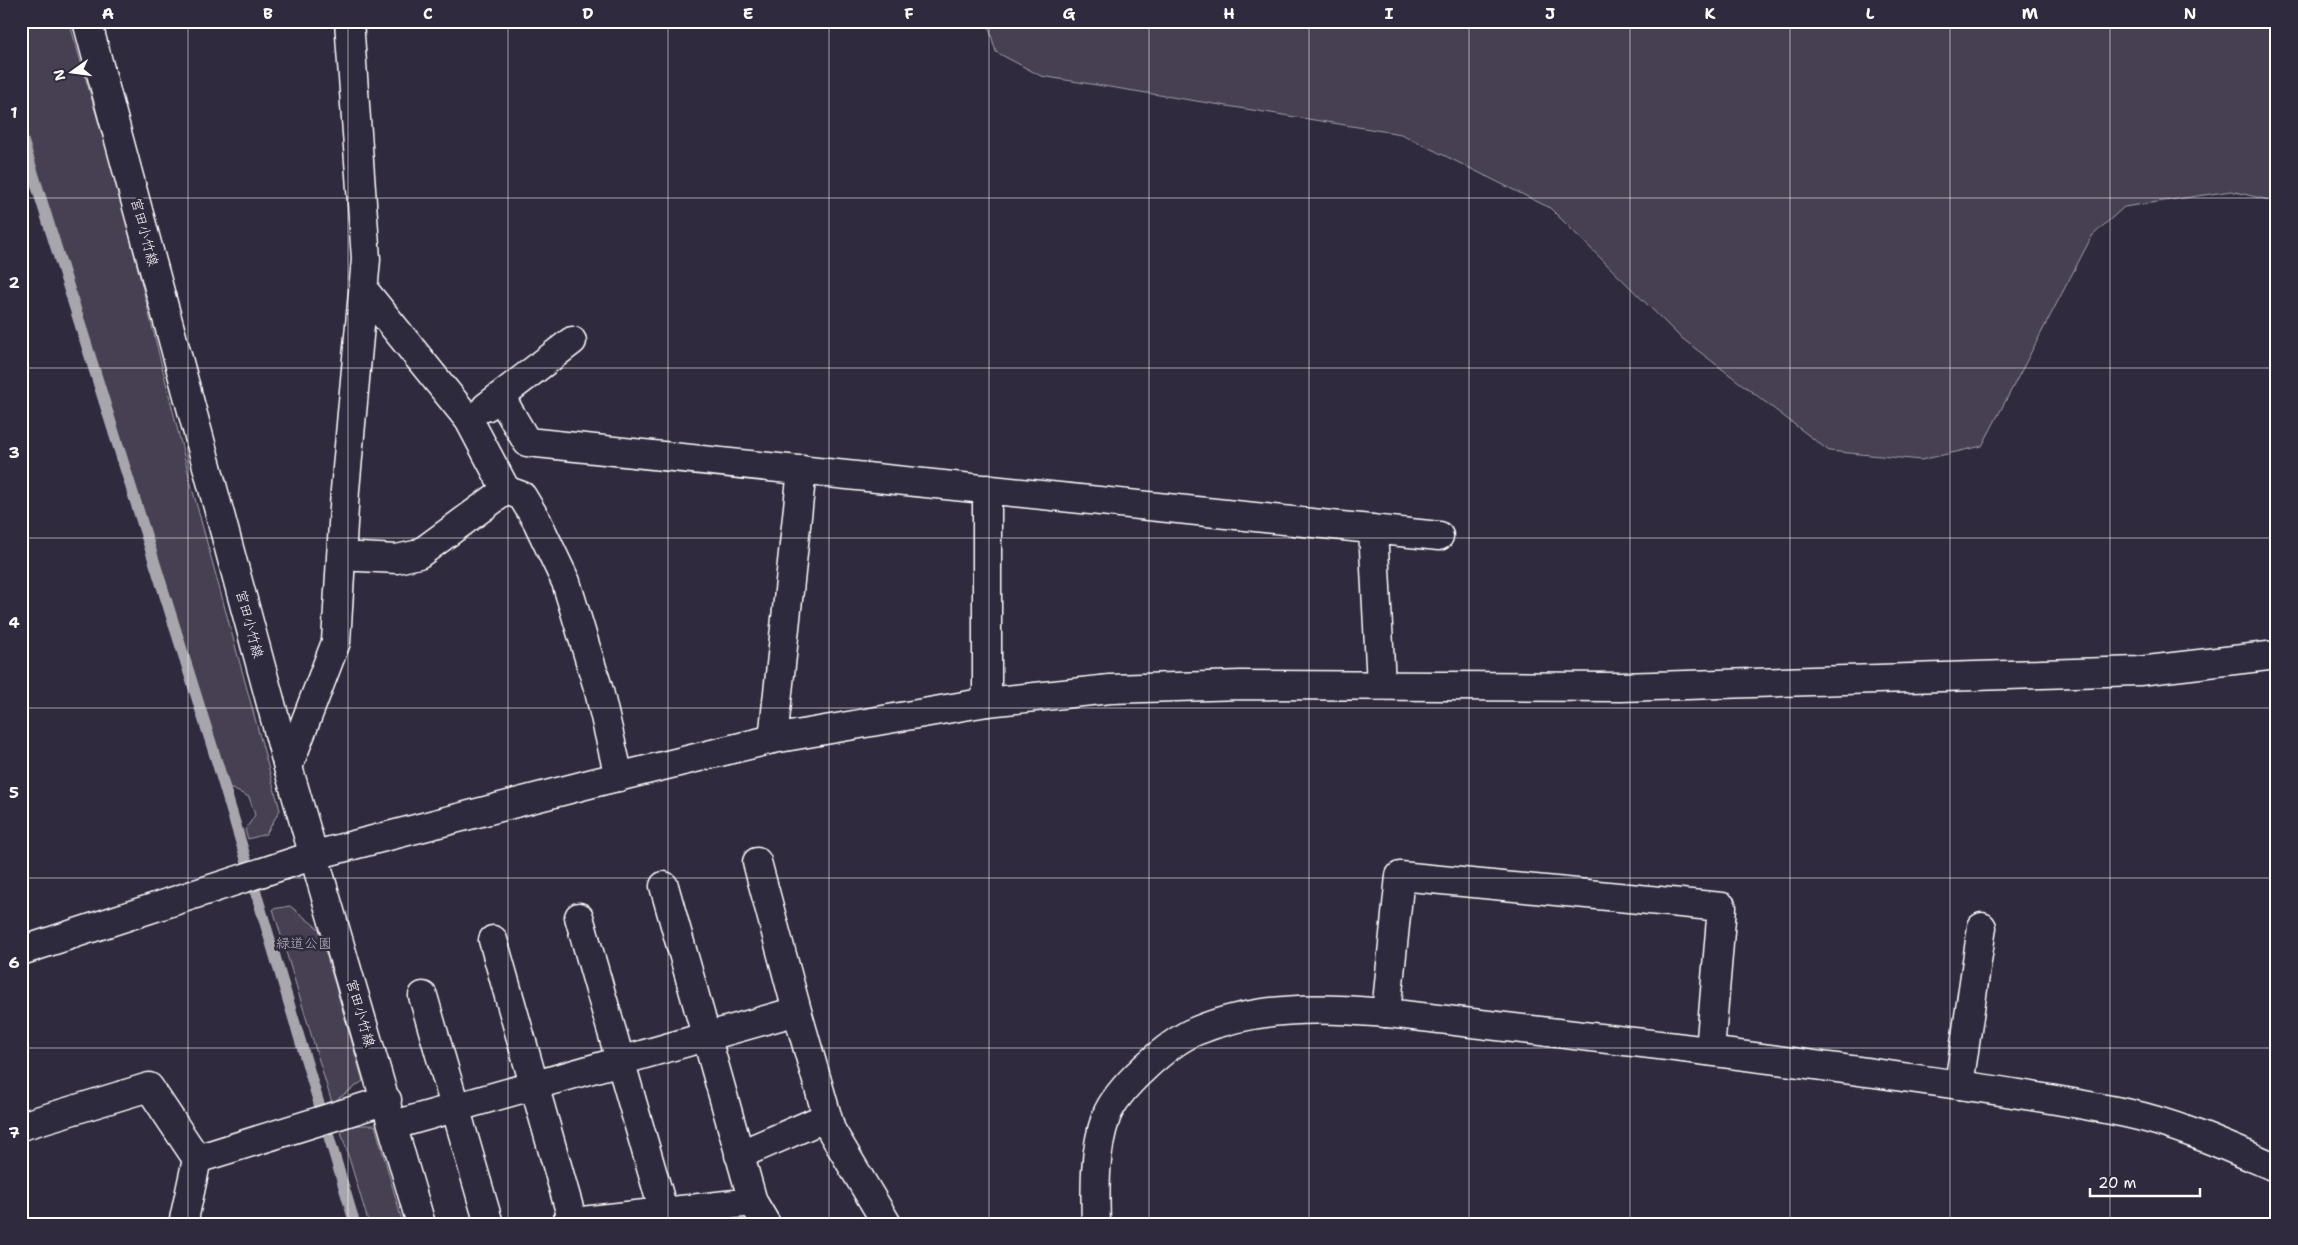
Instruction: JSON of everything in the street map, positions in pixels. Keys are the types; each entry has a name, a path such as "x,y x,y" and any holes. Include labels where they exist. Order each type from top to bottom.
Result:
{"street":[{"name":"宮田小竹線","path":"88,21 288,767 421,1224"},
{"path":"288,767 336,642 345,490 366,259 349,21"},
{"path":"364,290 469,420 506,490 522,496 537,521 566,582 599,691 619,776"},
{"path":"469,420 572,341"},
{"path":"500,396 527,442 1439,536"},
{"path":"773,739 802,470"},
{"path":"987,489 987,702"},
{"path":"341,556 397,559 419,554 506,490"},
{"path":"1373,529 1381,685"},
{"path":"21,951 315,855 619,776 773,739 987,702 1110,689 1241,685 1620,686 2139,671 2277,655"},
{"path":"757,862 831,1130 887,1224"},
{"path":"1386,1013 1400,876 1722,907 1710,1051"},
{"path":"493,940 534,1086 569,1223 759,1213 739,1156 664,886"},
{"path":"579,917 664,1219"},
{"path":"1959,1085 1982,927"},
{"path":"423,996 489,1224"},
{"path":"1096,1224 1096,1160 1106,1115 1129,1084 1158,1055 1194,1032 1239,1017 1285,1010 1386,1013 1710,1051 1959,1085 2128,1114 2213,1140 2277,1168"},
{"path":"197,1158 336,1115 455,1108 797,1011"},
{"path":"21,1126 149,1087 197,1158 183,1224"},
{"path":"739,1156 827,1117"}],"green space":[{"path":"21,21 69,21 120,196 191,484 280,810 266,834 248,839 245,830 255,815 249,797 230,788 21,117"},
{"path":"987,21 2277,21 2277,202 2231,191 2124,207 2092,236 1982,446 1921,460 1829,451 1679,336 1550,208 1401,134 1041,76 996,52"},
{"name":"緑道公園","path":"290,906 319,929 363,1081 332,1103 273,909"},
{"path":"339,1125 375,1125 403,1224 369,1224"}],"waterway":[{"path":"21,136 216,759 355,1224"}]}
